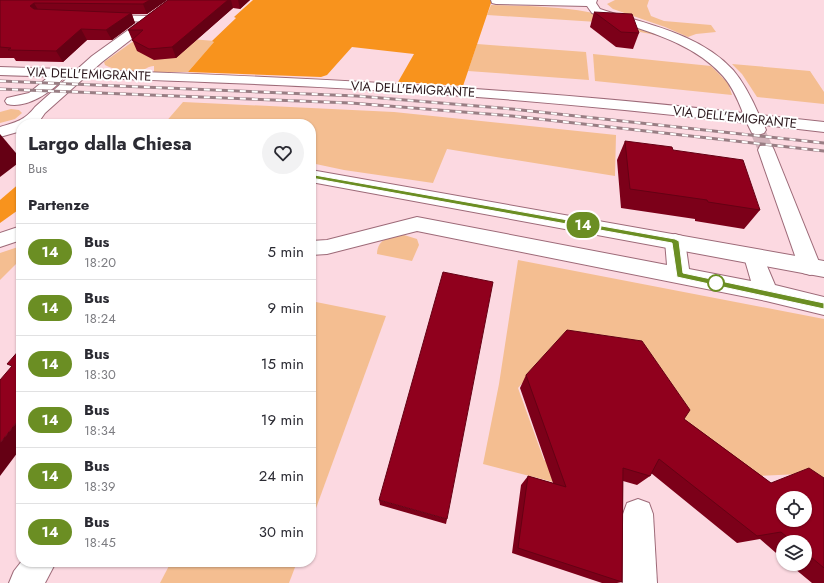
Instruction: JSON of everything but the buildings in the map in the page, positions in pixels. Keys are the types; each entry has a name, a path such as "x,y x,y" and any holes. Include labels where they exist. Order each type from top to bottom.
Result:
{"street":[{"path":"35,119 42,115 97,59 177,0"},
{"path":"496,1 539,3 591,2 596,10 668,35 708,56 728,74 738,88 756,125"},
{"path":"93,18 151,19"},
{"path":"6,103 34,96 54,78 97,59"},
{"name":"VIA DELL'EMIGRANTE","path":"0,71 233,79 468,92 756,125 824,126"},
{"path":"6,103 32,101 40,106 42,115"},
{"path":"0,132 16,128"},
{"path":"766,150 817,268"},
{"path":"316,177 817,268"},
{"path":"316,248 327,247 417,224 766,292 824,306"},
{"path":"0,240 16,235"},
{"path":"675,241 679,275"},
{"path":"754,257 766,292"},
{"path":"638,514 640,583"},
{"path":"26,583 37,567"}],"shaded area":[{"path":"253,0 492,0 463,86 398,82 414,54 352,47 327,75 321,77 188,72 214,42 212,41 236,18 234,17"},
{"path":"615,0 649,0 647,6 651,16 664,21 711,25 716,32 696,34 688,37 665,27 613,9 607,4"},
{"path":"491,5 552,7 588,12 607,16 661,36 630,30 628,24 487,15"},
{"path":"142,35 215,41 188,72 154,72 154,66 135,72 117,70 105,65 104,62"},
{"path":"477,44 586,52 589,80 468,71"},
{"path":"593,54 711,66 728,83 732,95 595,81"},
{"path":"732,64 810,71 824,92 824,104 757,97 742,74"},
{"path":"183,102 394,112 616,135 615,176 447,149 433,183 344,170 316,164 316,119 168,119"},
{"path":"11,109 19,110 22,113 15,119 0,123 0,112"},
{"path":"16,186 16,212 0,223 0,200"},
{"path":"404,235 417,239 419,245 412,261 377,254 382,241 390,237"},
{"path":"16,248 16,264 0,280 0,253"},
{"path":"518,260 824,319 824,488 801,474 758,476 691,428 638,347 561,340 518,388 544,460 568,466 569,486 483,464 499,384"},
{"path":"316,302 386,316 316,508"},
{"path":"168,567 295,567 289,583 160,583"}],"tunnel":[{"path":"758,132 766,150"}],"railway":[{"path":"0,81 357,96 512,109 824,143"},
{"path":"0,89 351,103 512,116 824,151"}],"bus line":[{"name":"14","path":"316,177 675,241 679,275 766,292 824,306"}]}
